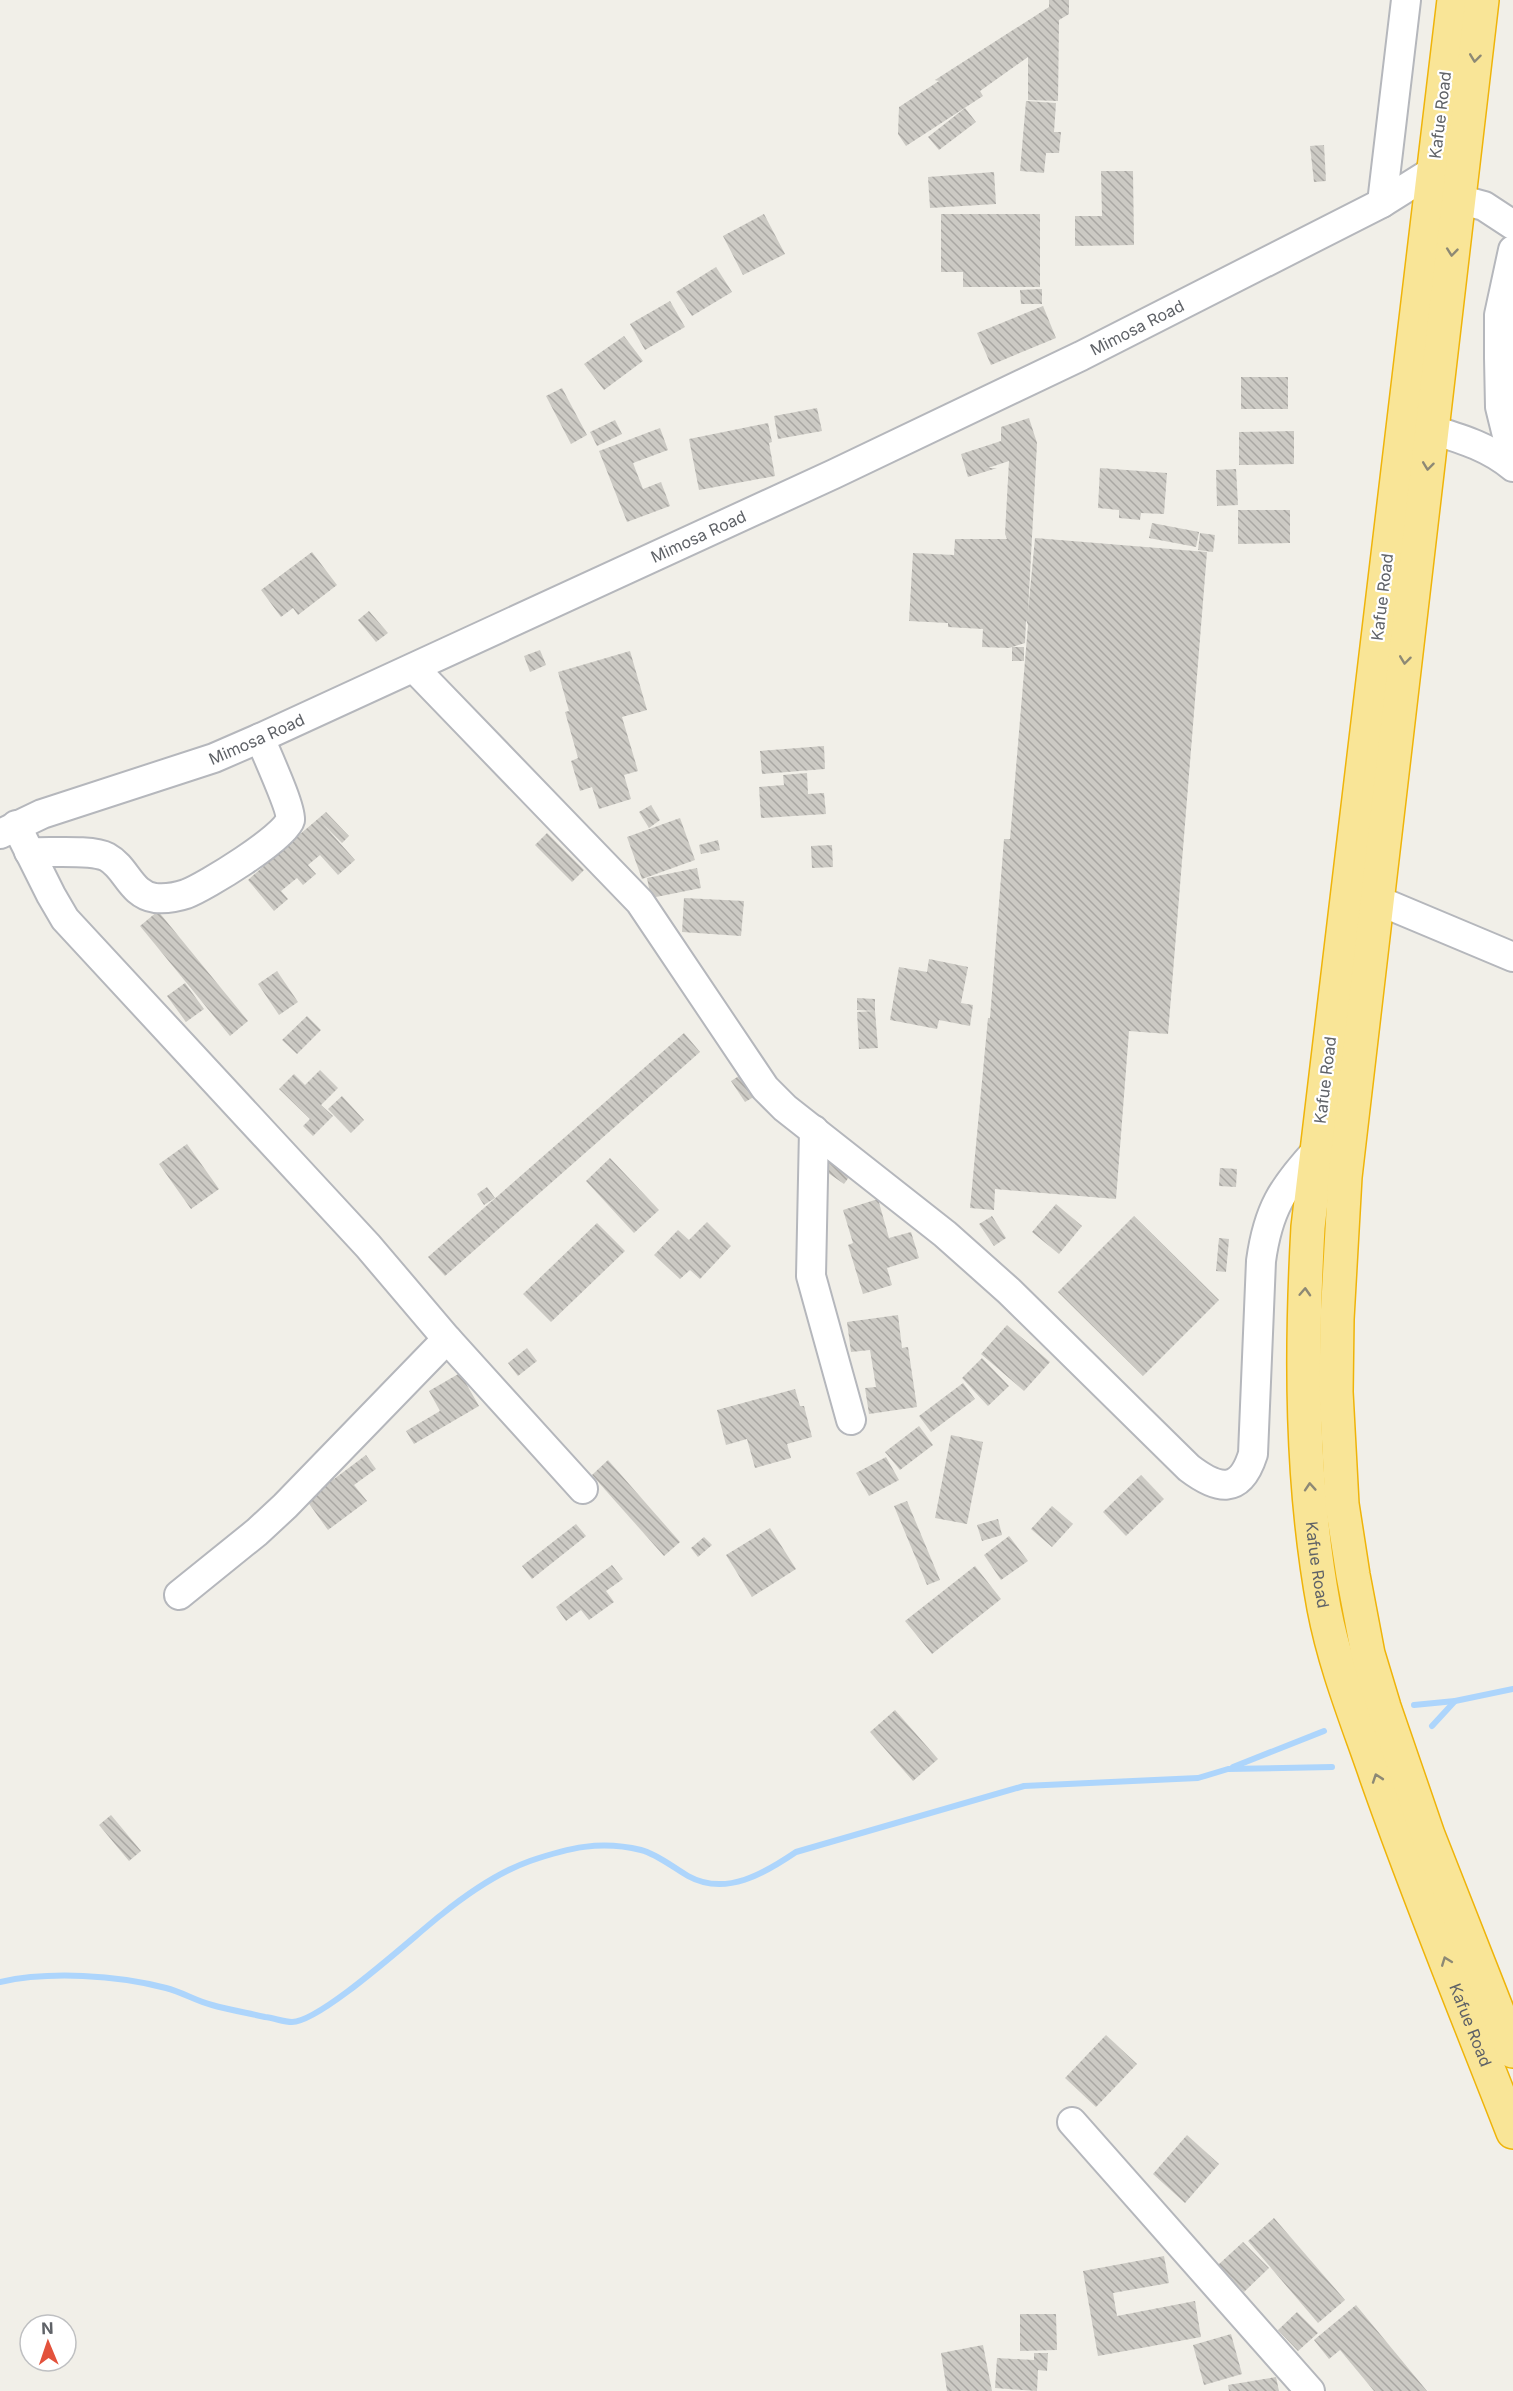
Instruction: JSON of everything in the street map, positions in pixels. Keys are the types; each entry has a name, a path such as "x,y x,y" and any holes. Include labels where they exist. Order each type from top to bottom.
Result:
{"highway":[{"name":"Kafue Road","path":"1454,0 1308,1227 1304,1302 1304,1379 1311,1496 1324,1610 1338,1665 1400,1843 1513,2132"},
{"name":"Kafue Road","path":"1482,0 1347,1154 1339,1264 1336,1392 1342,1504 1366,1642 1378,1686 1428,1835 1513,2051"}],"street":[{"path":"1406,0 1382,202 1398,203 1412,211 1421,224 1424,241"},
{"name":"Mimosa Road","path":"8,830 42,814 214,758 834,474 1081,357 1382,202 1433,171"},
{"path":"1458,199 1484,206 1513,225"},
{"path":"1513,250 1499,315 1500,407 1513,460"},
{"path":"1433,430 1473,442 1495,453 1513,466"},
{"path":"414,668 640,902 765,1088 785,1108 945,1234 1009,1291 1189,1468 1206,1481 1216,1485 1228,1485 1244,1476 1253,1454 1261,1261 1267,1226 1270,1215 1293,1176 1317,1150"},
{"path":"29,852 99,854 113,862 141,893 158,898 187,893 260,850 279,835 290,821 290,812 260,738"},
{"path":"8,830 29,852 65,918 368,1246 447,1340 583,1490"},
{"path":"1377,900 1513,957"},
{"path":"814,1130 811,1276 851,1420"},
{"path":"179,1594 257,1532 447,1340"},
{"path":"1072,2122 1310,2391"}],"building":[{"path":"1049,0 1069,0 1069,14 1059,20 1058,101 1028,100 1028,57 980,91 983,96 906,146 898,134 899,107 939,81 935,80 1049,7"},
{"path":"1026,101 1056,103 1054,132 1061,132 1059,153 1046,153 1044,173 1020,171"},
{"path":"965,108 976,122 939,150 928,137"},
{"path":"1324,145 1326,181 1314,182 1310,146"},
{"path":"1101,171 1133,171 1134,245 1075,246 1075,216 1102,216"},
{"path":"994,172 996,204 930,208 928,177"},
{"path":"764,214 785,254 743,275 723,236"},
{"path":"941,214 1040,214 1040,287 963,287 963,272 941,272"},
{"path":"716,267 732,292 692,316 676,292"},
{"path":"1042,289 1042,304 1021,304 1020,290"},
{"path":"670,301 685,327 645,350 630,324"},
{"path":"1043,306 1056,338 991,365 977,333"},
{"path":"624,336 643,361 604,390 584,364"},
{"path":"1241,377 1288,377 1288,409 1241,409"},
{"path":"562,388 587,435 571,444 546,396"},
{"path":"817,408 822,431 778,439 774,416"},
{"path":"1029,418 1037,443 1028,612 1035,538 1207,552 1168,1034 1129,1031 1116,1199 995,1189 994,1210 970,1208 988,1018 990,1018 1004,839 1010,839 1028,625 1026,620 1025,643 1009,648 982,647 983,629 948,627 948,623 909,621 913,553 954,555 955,539 1007,539 1005,534 1009,461 988,468 997,468 968,477 961,454 1001,441 1001,427"},
{"path":"615,420 622,434 597,446 590,432"},
{"path":"768,423 775,476 699,490 689,439"},
{"path":"660,428 668,450 633,463 643,489 661,482 670,506 627,522 599,451"},
{"path":"1294,431 1294,464 1239,465 1239,432"},
{"path":"1100,468 1167,473 1164,514 1141,513 1140,520 1119,518 1119,510 1098,508"},
{"path":"1236,469 1238,505 1217,506 1216,470"},
{"path":"1238,510 1290,510 1290,543 1238,544"},
{"path":"1152,523 1199,532 1196,547 1149,538"},
{"path":"1200,533 1215,535 1213,552 1198,550"},
{"path":"312,552 337,585 298,615 293,608 281,617 261,590"},
{"path":"369,611 388,633 376,642 358,620"},
{"path":"1012,647 1024,647 1024,661 1012,661"},
{"path":"540,650 546,665 530,672 524,656"},
{"path":"630,651 647,710 622,717 638,771 624,775 631,799 599,809 592,787 580,791 571,761 578,758 565,712 569,711 558,672"},
{"path":"824,746 825,769 762,774 760,751"},
{"path":"807,773 808,794 824,793 826,814 761,818 759,787 784,785 783,775"},
{"path":"651,805 660,820 649,828 639,812"},
{"path":"326,812 349,836 342,843 322,823 355,860 338,875 320,855 308,865 316,874 303,885 297,878 281,891 288,899 274,911 248,880 276,855 270,848 292,841"},
{"path":"680,818 695,860 642,879 627,837"},
{"path":"547,833 584,870 572,882 535,845"},
{"path":"718,840 720,850 701,854 699,845"},
{"path":"832,845 833,867 812,868 811,846"},
{"path":"697,868 701,888 651,898 647,878"},
{"path":"684,898 744,901 741,936 682,932"},
{"path":"158,911 248,1021 230,1036 140,926"},
{"path":"929,959 968,967 961,1003 973,1005 970,1026 939,1020 937,1029 890,1020 899,967 927,972"},
{"path":"277,971 298,1002 279,1015 258,984"},
{"path":"185,983 204,1009 186,1022 167,996"},
{"path":"857,998 875,999 875,1011 857,1010"},
{"path":"875,1011 878,1048 859,1049 857,1012"},
{"path":"307,1016 321,1030 297,1054 282,1040"},
{"path":"684,1033 700,1052 445,1276 428,1257"},
{"path":"320,1070 338,1088 321,1105 333,1116 313,1136 303,1126 310,1119 279,1089 294,1074 305,1085"},
{"path":"745,1072 759,1094 745,1102 731,1081"},
{"path":"342,1096 364,1120 351,1133 328,1109"},
{"path":"187,1144 219,1189 191,1209 159,1164"},
{"path":"834,1155 854,1170 844,1184 824,1170"},
{"path":"610,1158 659,1210 634,1233 586,1181"},
{"path":"1220,1168 1237,1169 1236,1187 1219,1186"},
{"path":"487,1187 495,1198 484,1205 477,1194"},
{"path":"878,1199 889,1238 911,1232 919,1258 887,1268 892,1285 863,1294 848,1245 853,1243 843,1210"},
{"path":"1056,1204 1082,1226 1059,1254 1032,1232"},
{"path":"992,1216 1006,1238 994,1246 979,1224"},
{"path":"1134,1216 1219,1300 1143,1376 1058,1292"},
{"path":"707,1222 731,1246 700,1279 690,1270 680,1279 654,1255 678,1230 689,1240"},
{"path":"597,1223 625,1251 551,1322 523,1294"},
{"path":"1219,1238 1229,1239 1226,1272 1216,1271"},
{"path":"898,1315 902,1348 908,1347 917,1407 869,1414 865,1388 876,1387 870,1350 851,1352 847,1322"},
{"path":"1007,1325 1050,1362 1024,1391 981,1354"},
{"path":"527,1348 537,1361 518,1376 508,1363"},
{"path":"982,1358 1009,1386 988,1406 962,1378"},
{"path":"460,1373 479,1406 414,1444 406,1431 440,1411 429,1391"},
{"path":"963,1383 975,1399 931,1432 919,1416"},
{"path":"795,1389 800,1406 804,1406 812,1437 787,1444 791,1458 755,1468 747,1439 726,1445 717,1410"},
{"path":"919,1426 933,1445 900,1470 885,1452"},
{"path":"951,1435 983,1442 967,1524 935,1518"},
{"path":"366,1455 376,1469 354,1485 367,1501 328,1530 302,1494 330,1474 334,1479"},
{"path":"886,1457 899,1480 869,1496 856,1473"},
{"path":"608,1460 680,1542 664,1556 592,1475"},
{"path":"1141,1475 1164,1499 1126,1536 1103,1512"},
{"path":"907,1501 940,1580 927,1585 894,1506"},
{"path":"1052,1506 1073,1524 1052,1547 1031,1529"},
{"path":"998,1519 1002,1535 982,1541 977,1525"},
{"path":"576,1524 586,1536 532,1579 522,1566"},
{"path":"770,1528 796,1569 752,1597 726,1555"},
{"path":"1009,1536 1028,1561 1001,1580 984,1555"},
{"path":"704,1537 712,1545 698,1557 691,1548"},
{"path":"612,1565 623,1579 606,1591 614,1602 589,1620 581,1610 566,1621 556,1607"},
{"path":"975,1566 1001,1599 932,1654 905,1621"},
{"path":"895,1710 938,1759 913,1781 870,1732"},
{"path":"111,1815 141,1851 129,1861 99,1825"},
{"path":"1106,2035 1137,2064 1096,2107 1065,2078"},
{"path":"1187,2135 1219,2164 1185,2203 1153,2174"},
{"path":"1274,2218 1345,2300 1318,2323 1248,2241"},
{"path":"1243,2242 1269,2268 1244,2292 1218,2265"},
{"path":"1164,2256 1169,2283 1113,2293 1117,2316 1195,2301 1201,2337 1098,2356 1083,2271"},
{"path":"1356,2305 1427,2391 1374,2391 1340,2350 1329,2359 1314,2340"},
{"path":"1297,2312 1318,2333 1298,2351 1278,2330"},
{"path":"1020,2314 1056,2314 1057,2350 1020,2351"},
{"path":"1231,2334 1242,2374 1204,2385 1193,2345"},
{"path":"983,2345 992,2391 947,2391 941,2353"},
{"path":"1034,2353 1048,2353 1047,2371 1038,2370 1037,2391 995,2388 997,2358 1034,2360"},
{"path":"1276,2377 1279,2391 1229,2391 1228,2385"}],"waterway":[{"path":"1432,1726 1455,1701 1513,1689"},
{"path":"1414,1705 1455,1701"},
{"path":"1233,1767 1324,1731"},
{"path":"0,1982 40,1976 105,1977 166,1988 219,2007 292,2022 306,2018 345,1994 451,1907 484,1884 518,1866 558,1852 584,1847 626,1847 653,1855 702,1882 731,1883 745,1880 771,1868 796,1852 1024,1786 1198,1778 1228,1769 1332,1767"}]}
